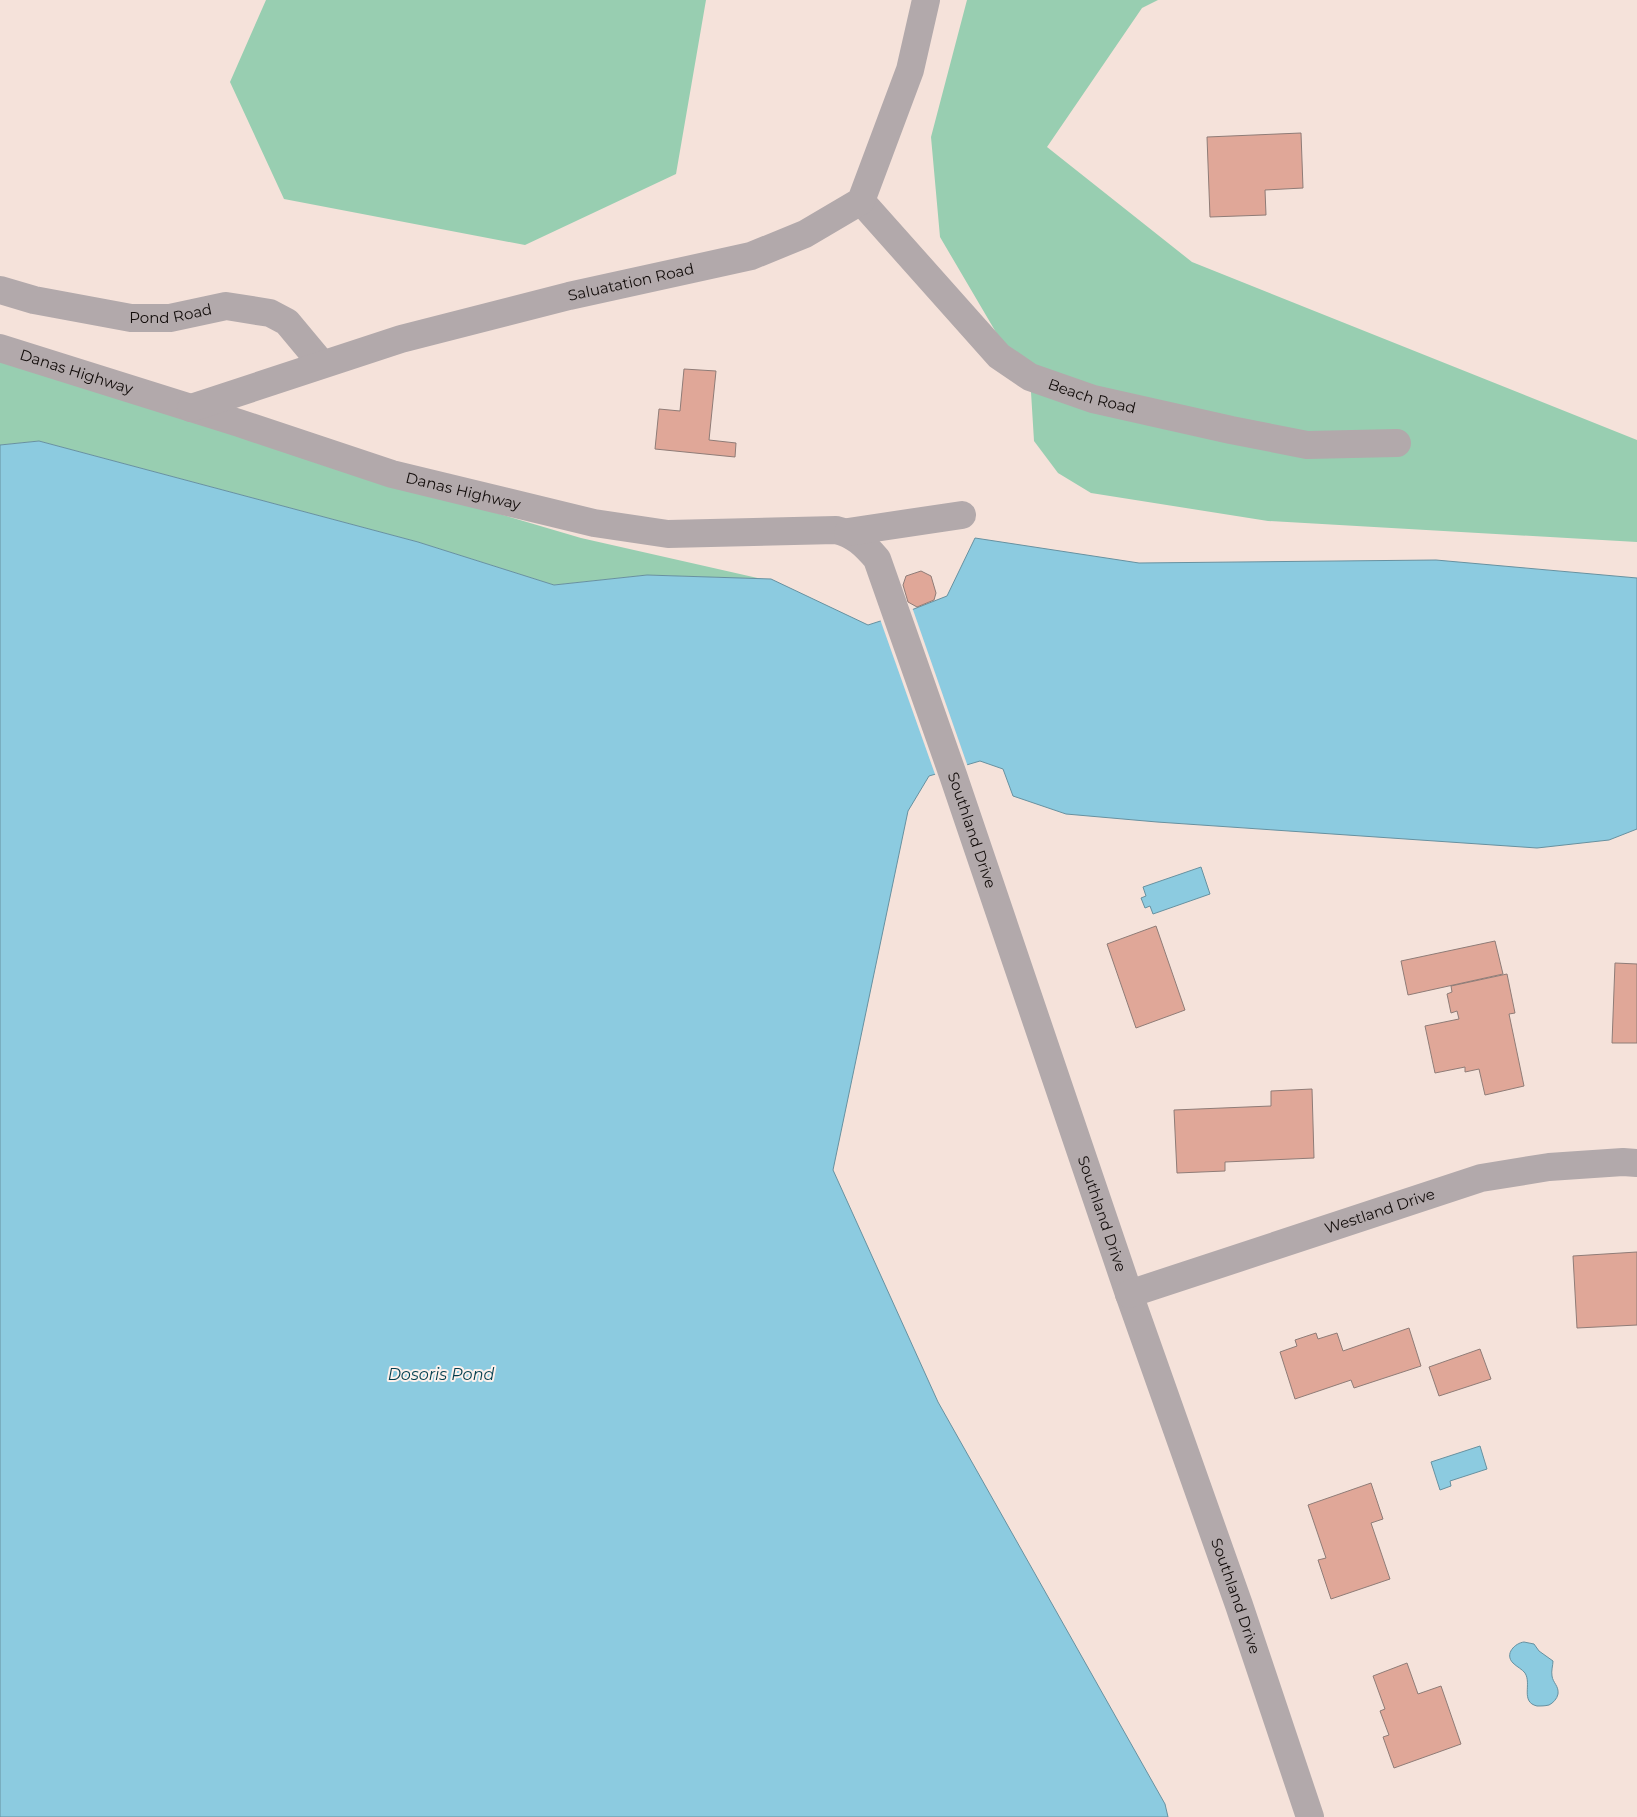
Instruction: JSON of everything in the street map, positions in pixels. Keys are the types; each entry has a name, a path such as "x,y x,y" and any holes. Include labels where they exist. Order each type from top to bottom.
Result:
{"street":[{"path":"861,201 910,70 926,0"},
{"name":"Saluatation Road","path":"191,408 401,339 569,296 751,256 805,234 861,201"},
{"name":"Beach Road","path":"861,201 999,356 1030,377 1093,399 1306,445 1398,443"},
{"name":"Pond Road","path":"0,290 34,300 131,318 170,318 226,306 270,313 287,322 322,364"},
{"name":"Danas Highway","path":"0,348 392,474 594,522 668,534 836,530 848,532 962,515"},
{"name":"Southland Drive","path":"848,532 860,540 877,559 953,775 1129,1294 1240,1605 1310,1817"},
{"name":"Westland Drive","path":"1129,1294 1482,1178 1549,1167 1623,1162 1637,1163"}],"green space":[{"path":"266,0 706,0 676,174 525,245 284,199 230,82"},
{"path":"967,0 1158,0 1142,8 1047,147 1192,262 1637,440 1637,542 1268,521 1091,493 1058,473 1034,441 1031,392 940,237 931,137"},
{"path":"0,355 265,445 581,538 762,579 647,575 554,585 418,542 39,441 0,445"}],"water":[{"name":"Dosoris Pond","path":"39,441 418,542 554,585 647,575 771,579 868,625 947,596 975,538 1139,563 1436,560 1637,578 1637,829 1609,840 1537,848 1066,814 1013,796 1003,769 980,761 929,776 908,811 833,1170 938,1402 1165,1804 1168,1817 0,1817 0,445"},
{"path":"1201,867 1210,894 1153,914 1150,906 1145,908 1141,898 1146,896 1143,887"},
{"path":"1480,1446 1487,1469 1450,1481 1451,1486 1440,1490 1431,1462"},
{"path":"1524,1642 1534,1644 1539,1651 1553,1661 1552,1676 1558,1689 1558,1694 1555,1701 1549,1705 1537,1706 1529,1701 1527,1677 1511,1660 1510,1653 1514,1647"}],"pier":[{"path":"912,607 968,767 936,777 880,619"}],"building":[{"path":"1301,133 1303,188 1265,190 1266,215 1210,217 1207,137"},
{"path":"684,369 716,371 709,440 736,443 735,457 655,449 659,409 680,411"},
{"path":"921,571 931,576 936,593 934,600 917,607 908,602 903,585 906,576"},
{"path":"1156,926 1185,1010 1136,1028 1107,944"},
{"path":"1495,941 1503,974 1408,995 1401,961"},
{"path":"1615,963 1637,964 1637,1043 1612,1043"},
{"path":"1507,974 1515,1013 1509,1014 1524,1086 1485,1095 1479,1069 1465,1072 1465,1067 1435,1073 1425,1026 1459,1019 1457,1011 1451,1013 1447,994 1452,992 1451,986"},
{"path":"1312,1089 1314,1158 1225,1162 1225,1171 1177,1173 1174,1110 1271,1106 1271,1091"},
{"path":"1637,1252 1637,1325 1577,1328 1573,1256"},
{"path":"1409,1328 1421,1366 1354,1388 1351,1380 1295,1399 1280,1352 1297,1346 1295,1340 1316,1333 1318,1339 1337,1333 1343,1351"},
{"path":"1480,1349 1491,1379 1439,1396 1429,1367"},
{"path":"1371,1483 1383,1519 1371,1523 1390,1579 1331,1599 1318,1560 1326,1558 1308,1505"},
{"path":"1407,1663 1418,1694 1441,1686 1461,1744 1394,1768 1383,1737 1389,1735 1380,1711 1385,1709 1373,1676"}]}
